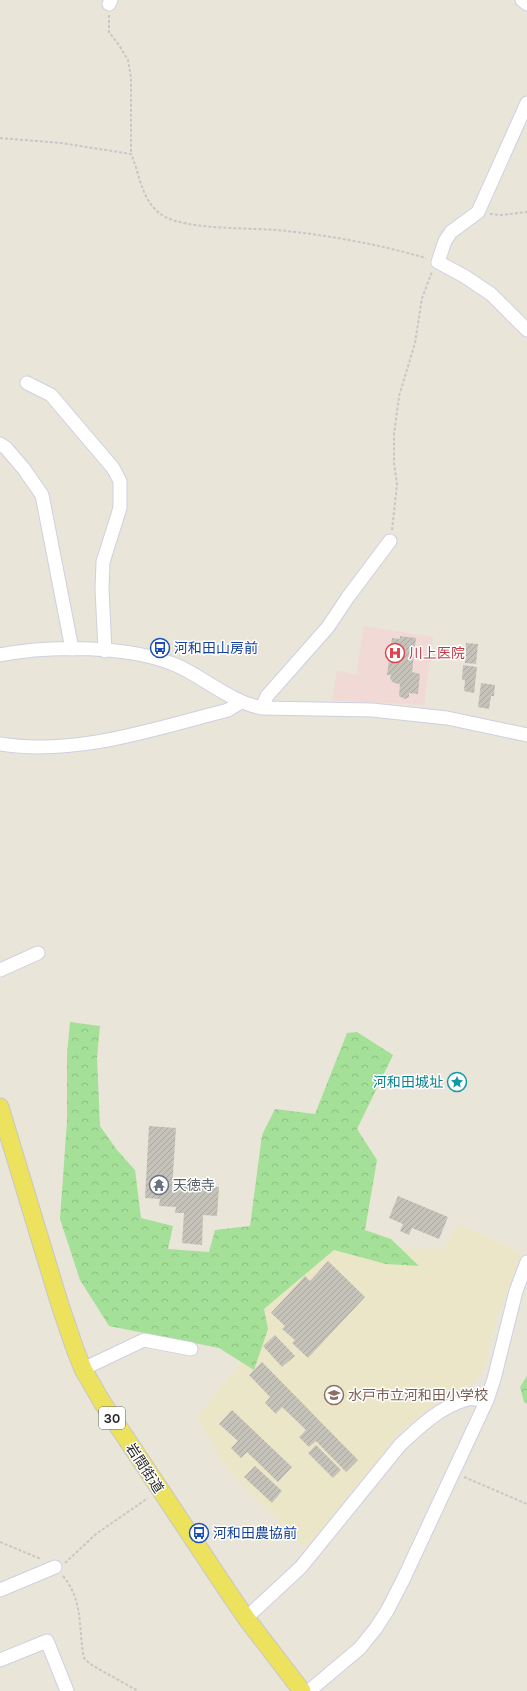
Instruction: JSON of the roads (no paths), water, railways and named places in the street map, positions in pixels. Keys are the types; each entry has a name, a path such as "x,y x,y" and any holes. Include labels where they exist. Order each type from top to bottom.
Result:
{"main road":[{"name":"岩間街道","path":"0,1107 4,1136 60,1306 83,1369 102,1402 159,1490 246,1618 302,1691"}],"street":[{"path":"522,0 527,4"},
{"path":"527,102 478,212 451,232 445,241 438,262 464,276 491,294 527,330"},
{"path":"27,383 51,395 114,468 120,481 120,508 103,562 102,589 105,651"},
{"path":"0,444 6,448 24,469 42,495 72,649"},
{"path":"262,708 267,696 328,627 348,597 390,541"},
{"path":"0,655 31,651 72,649 123,652 156,658 176,665 200,676 241,702 262,708 372,710 447,718 527,735"},
{"path":"0,744 38,747 68,746 100,742 228,710 241,702"},
{"path":"0,970 38,953"},
{"path":"309,1691 360,1648 376,1628 403,1580 486,1400 494,1379 516,1291 527,1262"},
{"path":"83,1369 144,1340 191,1349"},
{"path":"246,1618 301,1567 400,1445 417,1429 436,1414 452,1405 469,1399 486,1400"},
{"path":"0,1590 55,1567"},
{"path":"0,1660 47,1641 67,1691"}],"place":[{"name":"河和田山房前","path":"160,648"},
{"name":"川上医院","path":"395,653"},
{"name":"河和田城址","path":"457,1082"},
{"name":"天徳寺","path":"159,1185"},
{"name":"水戸市立河和田小学校","path":"334,1395"},
{"name":"河和田農協前","path":"199,1533"}]}
